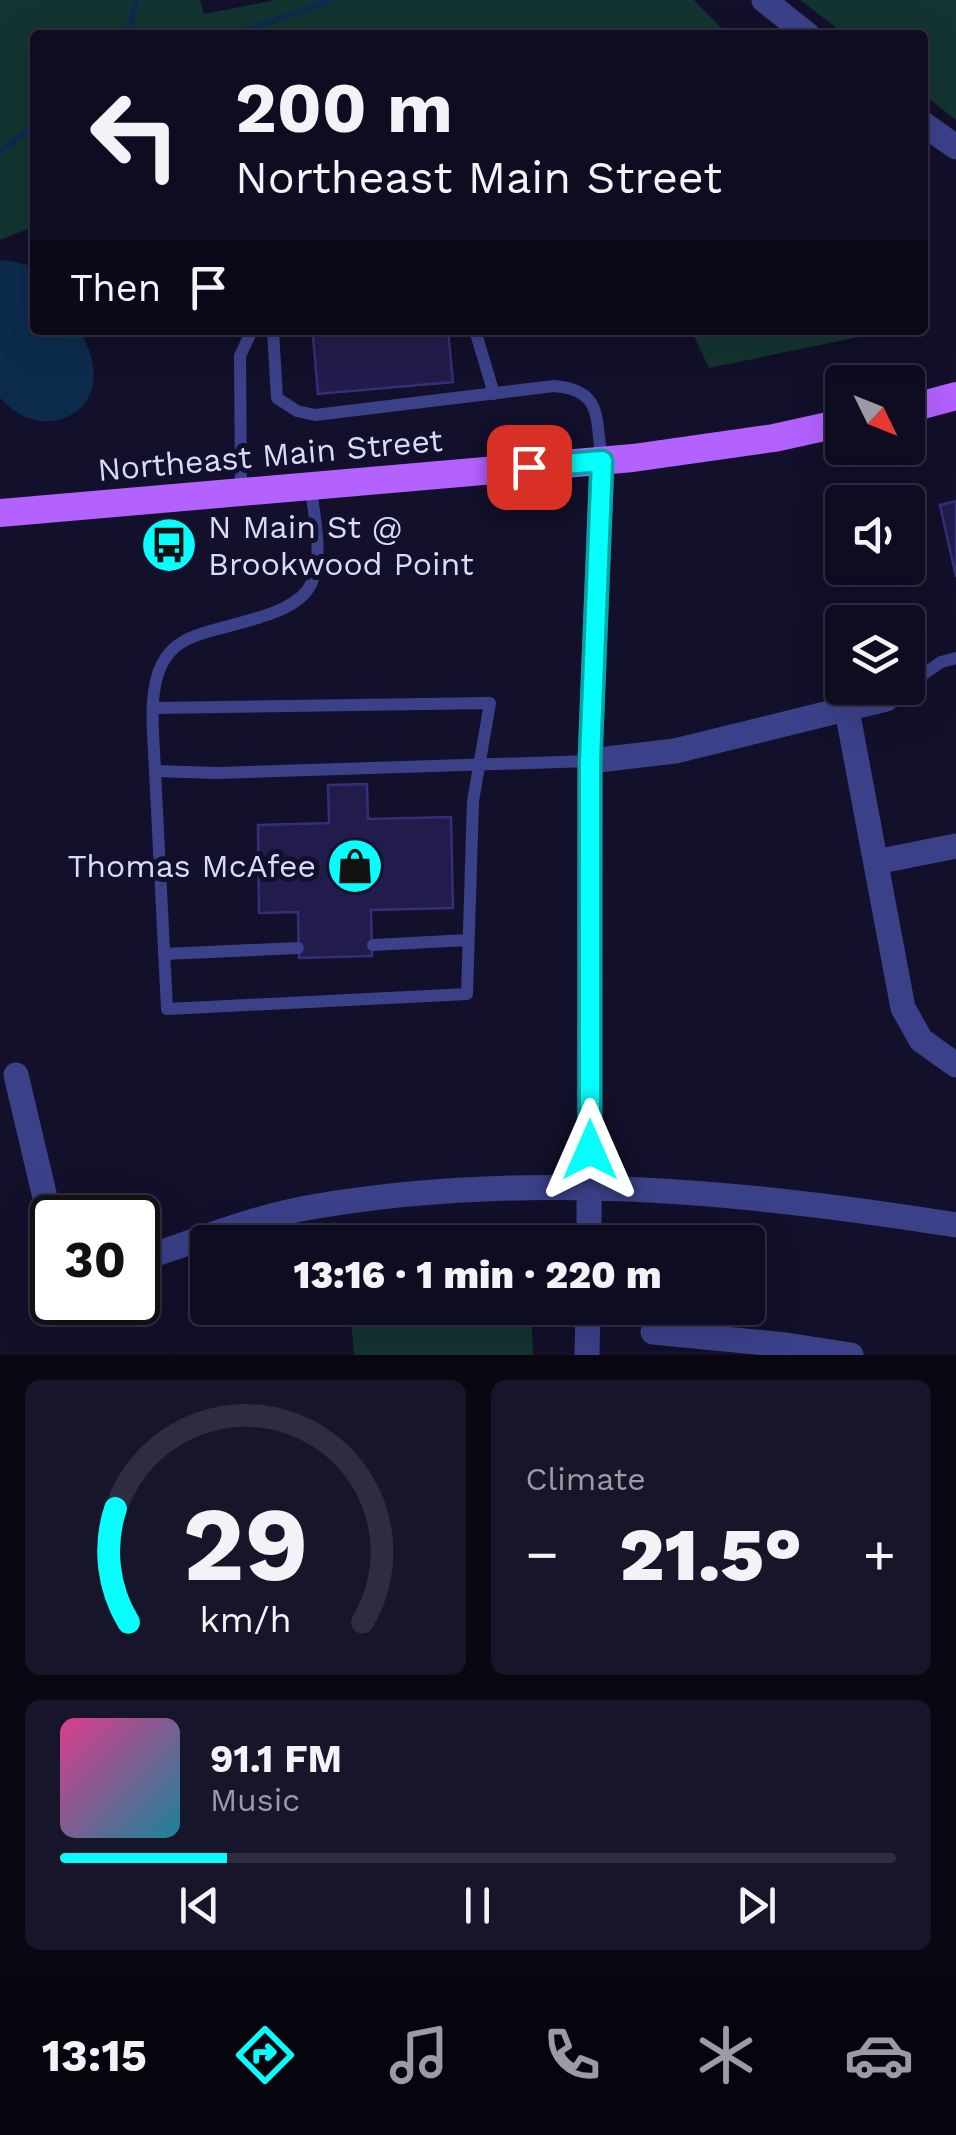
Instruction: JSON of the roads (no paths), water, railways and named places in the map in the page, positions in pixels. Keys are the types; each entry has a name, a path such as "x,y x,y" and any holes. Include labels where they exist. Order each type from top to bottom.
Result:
{"main road":[{"path":"925,404 956,396"},
{"name":"Northeast Main Street","path":"0,513 602,461 774,438 825,427"}],"street":[{"path":"764,0 802,30"},
{"path":"928,126 956,147"},
{"path":"589,1225 590,761 602,461"},
{"path":"590,761 675,751 861,705"},
{"path":"848,710 903,1008 921,1040 956,1064"},
{"path":"876,862 956,846"},
{"path":"16,1075 44,1195"},
{"path":"160,1253 310,1207 453,1189 697,1190 956,1224"},
{"path":"588,1325 588,1355"},
{"path":"653,1332 759,1350 851,1355"}],"lane":[{"path":"241,492 240,356 250,335"},
{"path":"273,335 278,398 297,412 315,415 554,386 578,388 592,402 602,461"},
{"path":"476,335 494,394"},
{"path":"155,708 490,703 473,801 466,994 167,1009 155,770 155,708 155,681 173,647 191,636 280,613 301,599 313,584 320,550 310,486"},
{"path":"925,673 956,658"},
{"path":"155,770 216,773 590,761"},
{"path":"372,944 468,940"},
{"path":"164,954 298,948"}],"water":[{"path":"0,261 30,267 30,335 81,335 91,357 93,381 87,399 75,413 58,420 38,421 0,398"}],"waterway":[{"path":"129,30 136,0"},
{"path":"247,30 331,0"},
{"path":"0,152 30,128"}],"place":[{"name":"N Main St @ Brookwood Point","path":"169,545"},
{"name":"Thomas McAfee","path":"355,866"}]}
